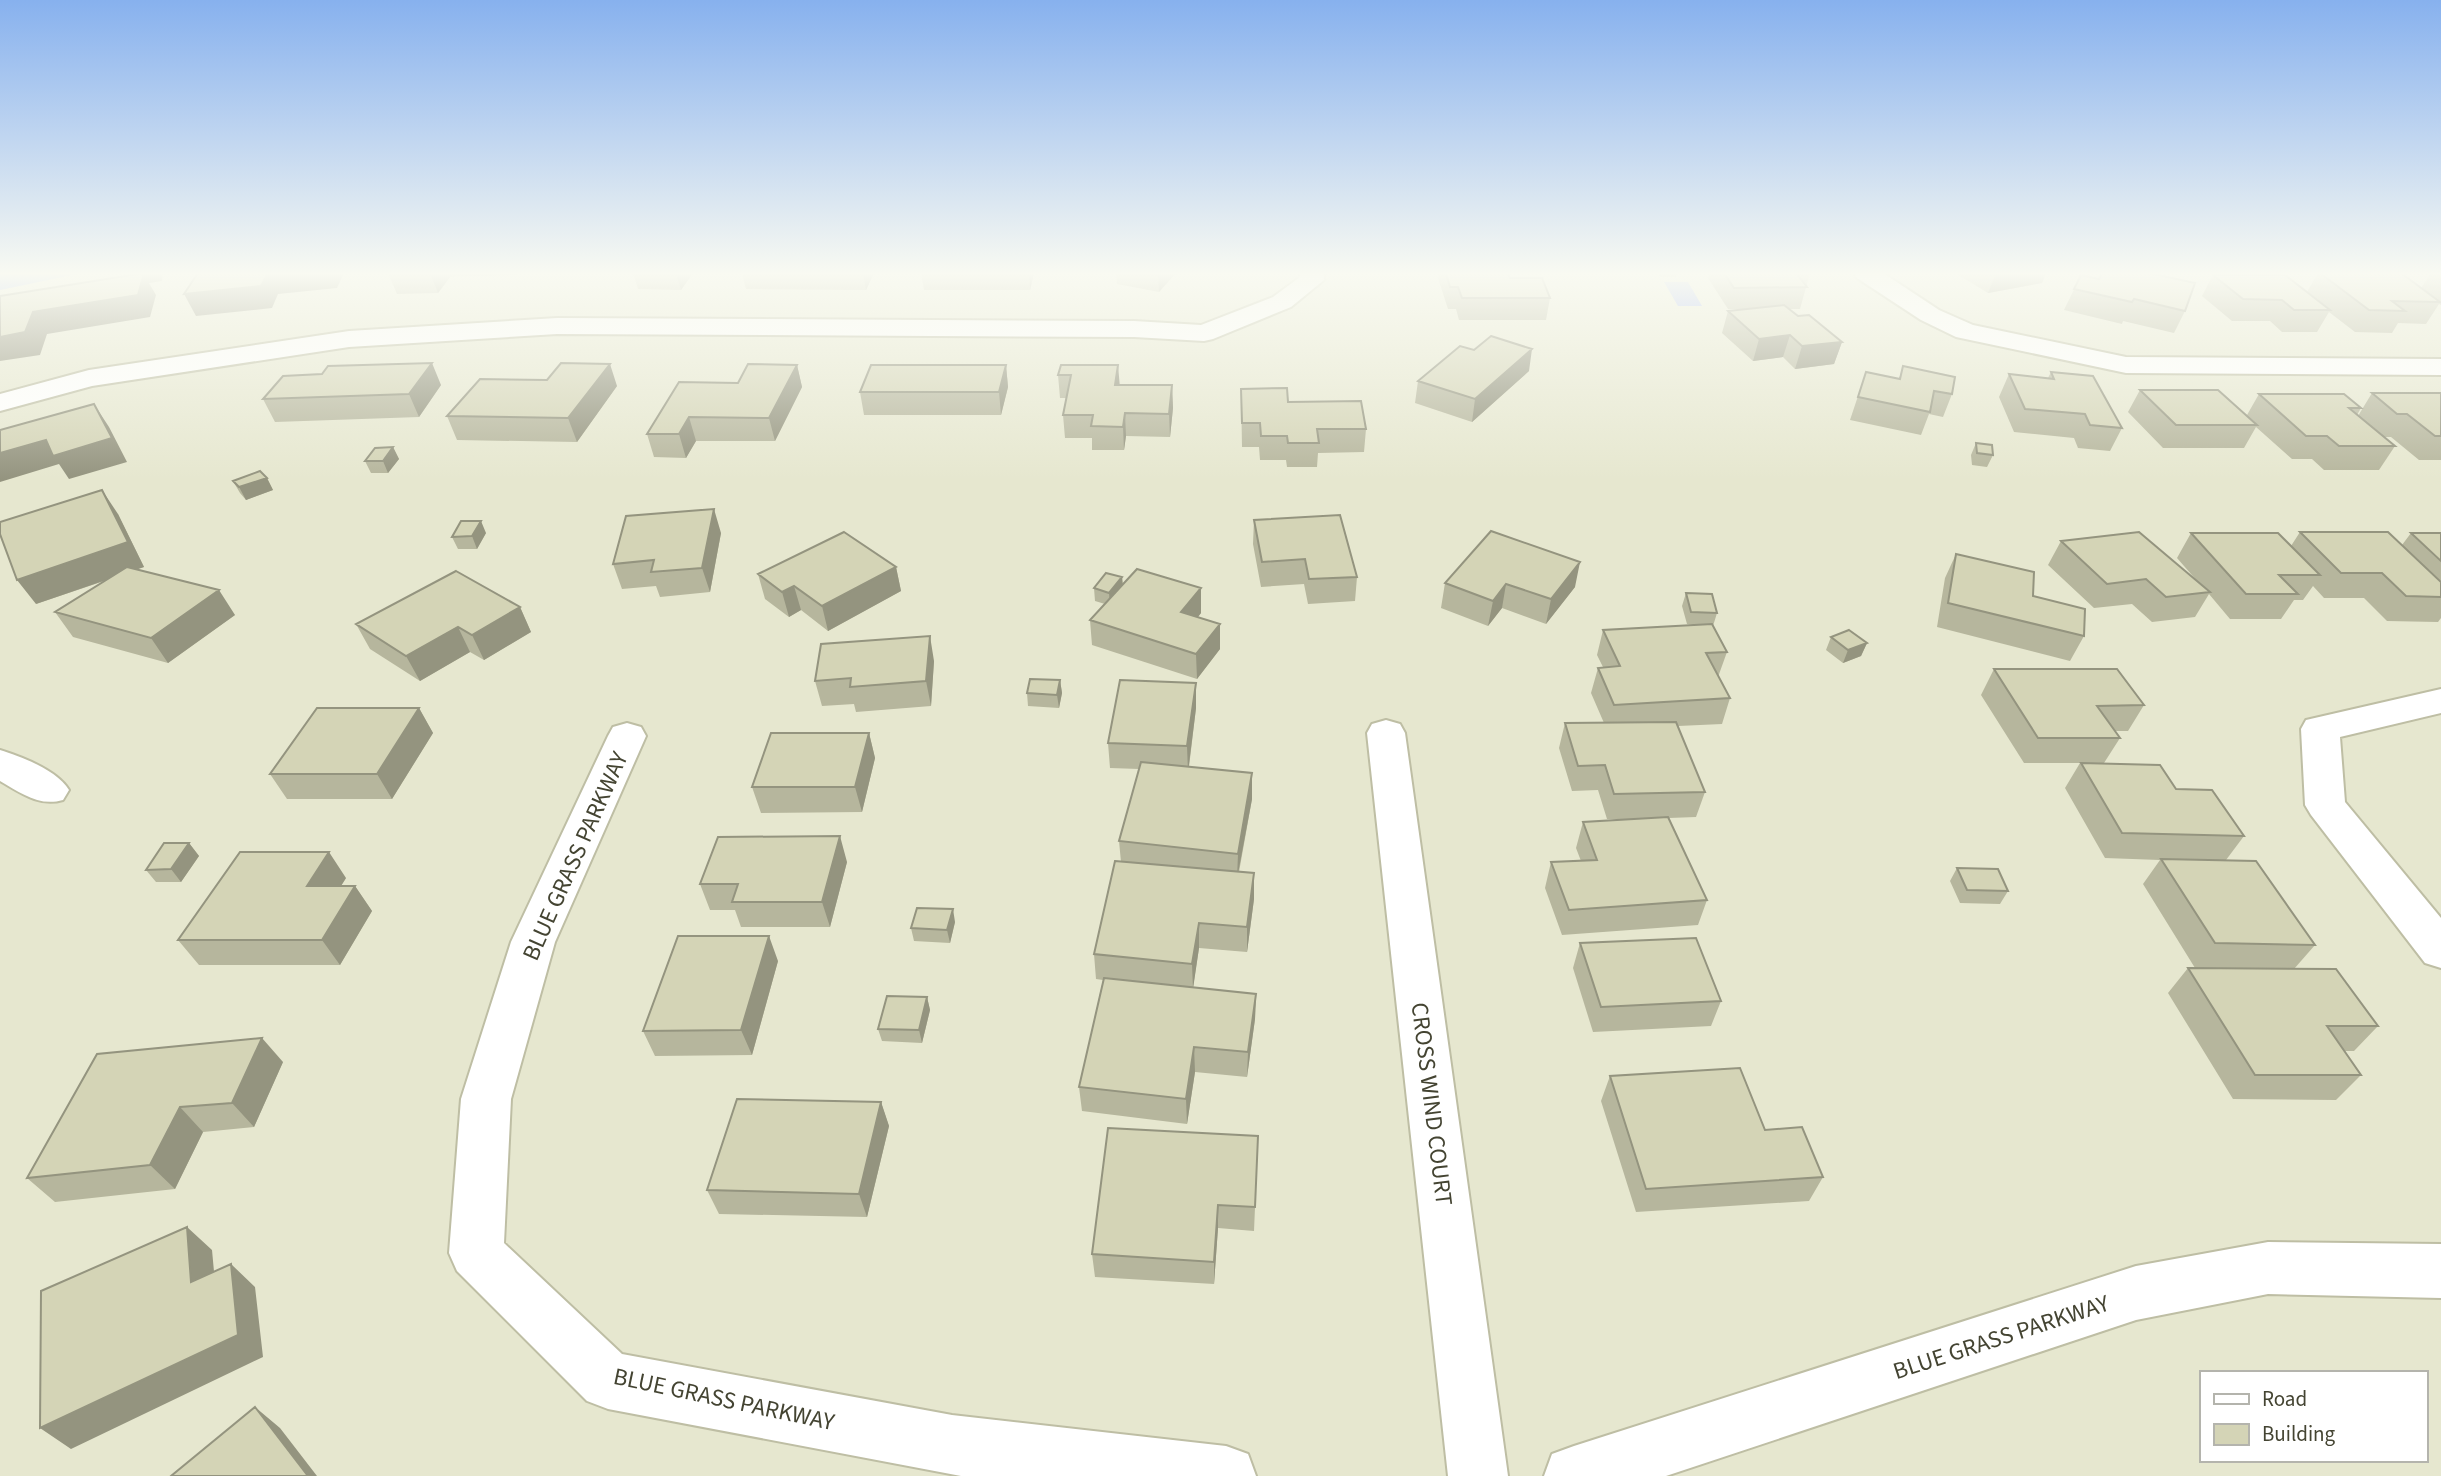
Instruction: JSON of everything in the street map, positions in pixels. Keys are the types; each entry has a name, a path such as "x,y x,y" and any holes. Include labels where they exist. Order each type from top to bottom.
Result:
{"street":[{"path":"0,403 89,378 330,342"},
{"path":"2017,342 2126,365 2441,367"},
{"path":"2441,701 2320,729 2325,806 2441,950"},
{"name":"CROSS WIND COURT","path":"1386,733 1478,1476"},
{"name":"BLUE GRASS PARKWAY","path":"627,736 533,942 486,1099 476,1253 608,1380 952,1445 1226,1476"},
{"path":"0,764 49,790"},
{"name":"BLUE GRASS PARKWAY","path":"1574,1476 2136,1293 2268,1268 2441,1271"}],"shaded area":[{"path":"0,342 2441,342 2441,1476 0,1476"}],"building":[{"path":"1484,342 1510,342 1532,349 1475,399 1418,381 1460,346 1474,350"},
{"path":"1798,342 1842,342 1802,346"},
{"path":"432,363 409,394 263,399 283,376 322,374 328,366"},
{"path":"561,363 610,364 568,418 447,416 480,379 547,380"},
{"path":"748,364 797,365 769,418 689,417 679,434 647,434 679,382 738,383"},
{"path":"871,365 1006,365 999,392 860,392"},
{"path":"1061,365 1118,365 1115,385 1172,385 1169,414 1125,413 1123,427 1091,426 1093,415 1063,415 1071,375 1058,375"},
{"path":"1903,366 1955,377 1952,394 1934,391 1930,412 1858,397 1866,372 1900,379"},
{"path":"2051,372 2093,376 2122,428 2090,425 2085,414 2025,409 2009,374 2054,379"},
{"path":"1287,388 1288,402 1361,401 1366,429 1317,429 1319,443 1288,443 1287,436 1261,436 1260,423 1242,423 1241,389"},
{"path":"2140,390 2218,390 2257,425 2176,425"},
{"path":"2372,393 2441,393 2441,436 2435,436 2407,414 2397,414"},
{"path":"2259,394 2344,394 2361,408 2349,408 2395,446 2339,446 2327,436 2306,436"},
{"path":"94,404 112,438 53,456 46,440 0,453 0,430"},
{"path":"1976,443 1992,445 1993,455 1977,453"},
{"path":"393,447 383,461 365,461 375,448"},
{"path":"260,471 267,478 239,487 233,481"},
{"path":"102,490 128,542 17,580 0,534 0,522"},
{"path":"714,509 702,568 651,572 654,560 613,564 626,516"},
{"path":"1340,515 1357,577 1309,579 1305,559 1262,562 1254,520"},
{"path":"461,521 481,521 472,536 452,537"},
{"path":"1491,531 1580,562 1551,599 1506,584 1493,601 1445,583"},
{"path":"844,532 896,567 822,606 794,586 782,592 758,574"},
{"path":"2139,532 2210,592 2166,597 2146,579 2107,584 2061,541"},
{"path":"2300,532 2388,532 2441,582 2441,597 2406,596 2382,573 2341,573"},
{"path":"2191,533 2278,533 2320,575 2279,575 2298,594 2246,594"},
{"path":"2411,533 2441,533 2441,561"},
{"path":"1956,554 2034,572 2033,596 2085,609 2084,636 1948,603"},
{"path":"127,567 219,590 151,638 55,612"},
{"path":"1137,569 1201,588 1181,612 1220,624 1196,654 1090,620"},
{"path":"456,571 520,607 472,635 458,627 406,656 356,624"},
{"path":"1106,573 1122,577 1109,593 1094,588"},
{"path":"1686,593 1712,594 1717,613 1691,612"},
{"path":"1712,624 1727,652 1706,653 1730,698 1614,705 1598,668 1620,666 1603,630"},
{"path":"1849,630 1867,643 1848,650 1831,637"},
{"path":"930,636 926,681 850,687 851,678 815,681 821,644"},
{"path":"1994,669 2117,669 2144,705 2097,706 2120,738 2038,738"},
{"path":"1030,679 1060,680 1057,695 1027,693"},
{"path":"1120,680 1196,683 1187,746 1108,743"},
{"path":"317,708 419,708 377,774 270,774"},
{"path":"1676,722 1705,792 1614,794 1605,765 1578,766 1565,723"},
{"path":"771,733 869,733 855,787 752,787"},
{"path":"1141,762 1252,773 1238,854 1119,841"},
{"path":"2081,763 2160,765 2176,789 2212,790 2244,836 2122,833"},
{"path":"1668,817 1707,900 1569,910 1551,862 1597,860 1583,822"},
{"path":"840,836 822,902 732,902 738,884 700,884 718,837"},
{"path":"164,843 189,843 171,869 146,870"},
{"path":"240,852 329,852 307,886 355,886 322,940 178,940"},
{"path":"2161,859 2256,861 2315,945 2215,943"},
{"path":"1115,861 1254,873 1247,927 1199,923 1192,964 1094,954"},
{"path":"1957,868 1998,869 2008,891 1967,890"},
{"path":"917,908 953,909 947,930 911,928"},
{"path":"678,936 769,936 741,1030 643,1031"},
{"path":"1696,938 1721,1001 1601,1007 1580,943"},
{"path":"2188,968 2336,969 2378,1026 2327,1026 2361,1075 2255,1075"},
{"path":"1104,978 1256,994 1248,1052 1194,1047 1186,1099 1079,1087"},
{"path":"887,996 927,997 919,1030 878,1029"},
{"path":"262,1038 232,1103 180,1107 150,1165 27,1178 97,1054"},
{"path":"1740,1068 1765,1130 1802,1127 1823,1177 1646,1189 1610,1076"},
{"path":"737,1099 881,1102 859,1194 707,1190"},
{"path":"1108,1128 1258,1136 1255,1207 1218,1205 1214,1262 1092,1254"},
{"path":"187,1227 191,1282 231,1264 238,1335 40,1428 41,1291"},
{"path":"255,1407 308,1476 171,1476"}]}
